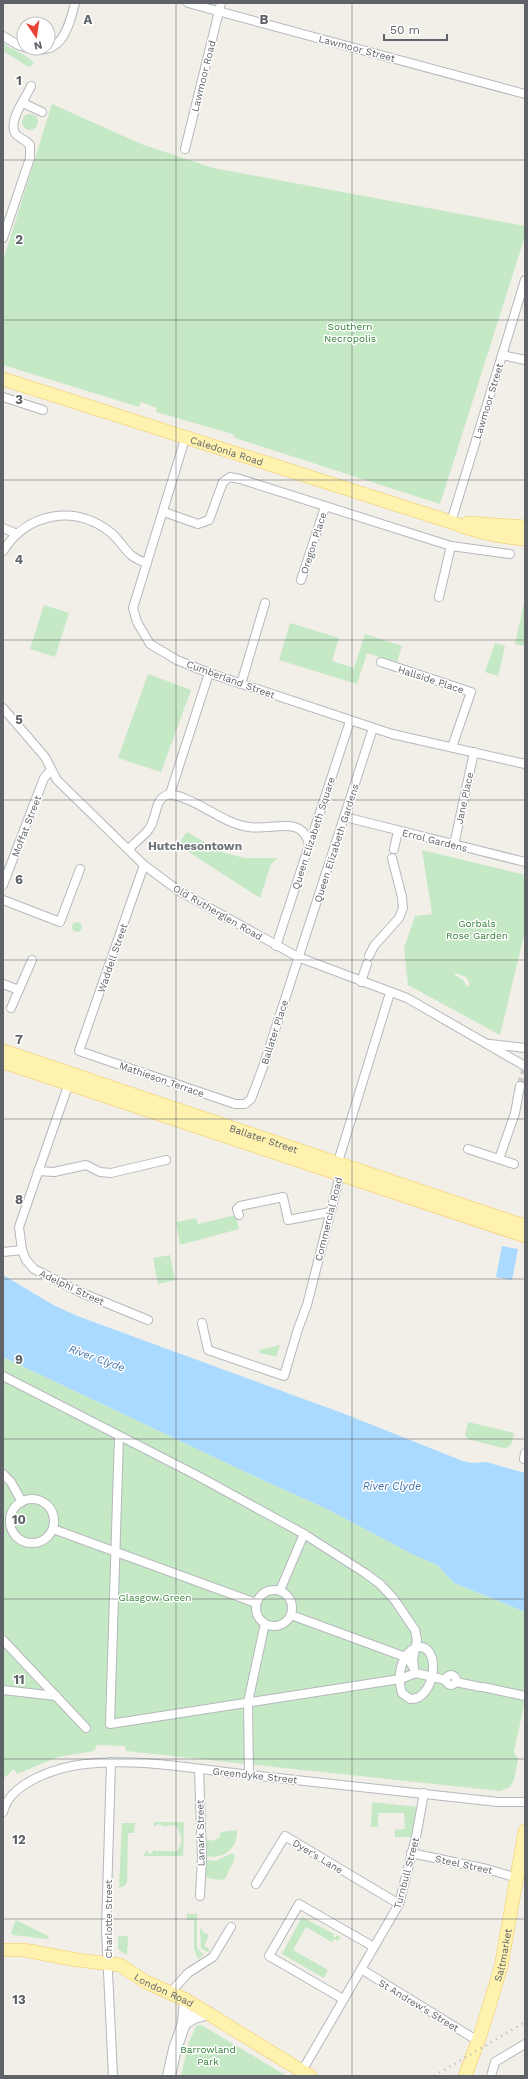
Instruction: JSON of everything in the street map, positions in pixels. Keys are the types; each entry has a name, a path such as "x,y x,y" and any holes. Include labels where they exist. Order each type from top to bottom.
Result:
{"main road":[{"name":"Caledonia Road","path":"3,379 185,439 451,522 473,531 501,537 525,539"},
{"name":"Caledonia Road","path":"451,522 525,526"},
{"name":"Ballater Street","path":"3,1051 70,1079 339,1169 525,1236"},
{"name":"Ballater Street","path":"3,1062 70,1079"},
{"name":"Ballater Street","path":"339,1169 525,1226"},
{"name":"Saltmarket","path":"465,2076 478,2041 501,1968 521,1879 525,1831"},
{"name":"London Road","path":"3,1950 24,1950 77,1960 120,1965 146,1982 186,2000 306,2074"}],"street":[{"path":"56,44 60,42 68,32 75,3"},
{"name":"Lawmoor Street","path":"188,3 525,94"},
{"name":"Lawmoor Road","path":"185,149 222,3"},
{"path":"3,36 16,45"},
{"path":"3,238 27,166 31,148 27,142 16,135 14,127 15,119 31,86"},
{"path":"23,103 42,112"},
{"name":"Lawmoor Street","path":"451,522 525,280"},
{"path":"502,355 525,360"},
{"path":"3,397 43,410"},
{"name":"Cumberland Street","path":"185,439 164,512 133,608 136,622 144,636 161,651 209,673 241,684 392,734 525,764"},
{"path":"164,512 198,524 209,520 223,482 230,477 240,478 325,507 451,546 510,554"},
{"name":"Oregon Place","path":"301,580 325,507"},
{"path":"5,548 26,526 42,519 61,515 79,517 103,527 115,536 130,556 147,563"},
{"path":"3,528 17,534"},
{"path":"439,597 451,546"},
{"path":"241,684 265,603"},
{"name":"Hallside Place","path":"381,662 471,692 452,747"},
{"path":"170,794 209,673"},
{"name":"Old Rutherglen Road","path":"3,708 45,757 57,780 144,865 179,891 298,957 390,993 407,998 525,1066"},
{"name":"Queen Elizabeth Square","path":"276,946 350,720"},
{"name":"Queen Elizabeth Gardens","path":"298,957 373,728"},
{"name":"Jane Place","path":"454,844 474,752"},
{"name":"Moffat Street","path":"3,885 44,778 51,770"},
{"path":"129,849 149,829 159,801 165,795 170,794 200,804 227,820 237,824 260,828 294,826 300,829 307,837 309,845"},
{"name":"Errol Gardens","path":"345,817 525,862"},
{"path":"394,849 398,831"},
{"path":"361,982 374,946 399,918 402,908 402,897 392,858"},
{"name":"Waddell Street","path":"79,1051 144,865"},
{"path":"3,900 60,922 80,869"},
{"name":"Ballater Place","path":"245,1104 252,1099 298,957"},
{"path":"11,1008 32,960"},
{"path":"3,984 19,990"},
{"name":"Commercial Road","path":"202,1323 208,1350 284,1376 288,1369 298,1329 307,1305 339,1169 390,993"},
{"name":"Old Rutherglen Road","path":"487,1043 525,1048"},
{"name":"Mathieson Terrace","path":"79,1051 235,1104 245,1104"},
{"path":"3,1252 22,1250 19,1227 70,1079"},
{"path":"499,1159 515,1113 520,1086"},
{"path":"468,1149 514,1164"},
{"path":"38,1171 54,1172 86,1165 100,1172 111,1173 166,1160"},
{"path":"239,1215 238,1209 240,1206 283,1197 288,1220 330,1212"},
{"name":"Adelphi Street","path":"22,1250 26,1260 34,1269 82,1293 148,1320"},
{"path":"3,1376 119,1437 198,1476 304,1534 365,1573 380,1584 401,1608 415,1630 417,1637 413,1662 415,1670"},
{"path":"119,1437 110,1724 400,1679 415,1670"},
{"path":"3,1474 12,1482 22,1502"},
{"path":"36,1500 46,1505 54,1518 49,1536 40,1542 26,1542 19,1539 12,1531 7,1515 22,1502 36,1500"},
{"path":"52,1529 256,1603"},
{"path":"280,1588 304,1534"},
{"path":"279,1591 290,1599 292,1607 290,1615 283,1624 268,1626 258,1616 256,1603 266,1592 279,1591"},
{"path":"290,1615 406,1657 415,1670 432,1677 446,1680 450,1685 456,1682 525,1696"},
{"path":"249,1775 248,1702 264,1628"},
{"path":"3,1640 86,1728"},
{"path":"416,1648 424,1648 430,1652 433,1666 432,1677 425,1692 419,1698 413,1700 407,1698 402,1693 400,1679 402,1666 406,1657 416,1648"},
{"path":"3,1690 56,1696"},
{"name":"Greendyke Street","path":"3,1812 8,1801 17,1789 34,1779 76,1765 111,1762 199,1769 498,1802 525,1802"},
{"name":"Charlotte Street","path":"111,1762 106,1930 108,2006 113,2076"},
{"name":"Lanark Street","path":"199,1769 202,1858 200,1896"},
{"name":"Turnbull Street","path":"306,2074 343,1999 399,1904 424,1793"},
{"name":"Dyer's Lane","path":"256,1884 285,1836 399,1904"},
{"name":"Steel Street","path":"411,1853 487,1869 521,1879"},
{"path":"343,1999 269,1956 299,1904 374,1947"},
{"path":"170,1993 188,1973 213,1957 231,1927"},
{"name":"St Andrew's Street","path":"361,1969 478,2041"},
{"path":"169,2076 175,2049 184,2023 186,2000"},
{"path":"184,2023 194,2017 208,2013"},
{"path":"491,2074 494,2062 525,2044"}],"green space":[{"path":"3,43 16,51 16,56 26,56 34,63 29,67 3,51"},
{"name":"Southern Necropolis","path":"52,104 141,144 213,168 525,226 525,236 440,504 235,438 233,434 156,412 157,408 141,402 139,407 3,365 3,261"},
{"path":"30,114 36,116 38,122 36,128 30,130 24,128 22,122 24,116"},
{"path":"525,599 525,646 515,644"},
{"path":"44,605 69,613 55,657 30,649"},
{"path":"290,623 339,638 332,661 354,668 365,634 402,646 397,662 367,653 357,684 279,660"},
{"path":"495,643 505,646 498,676 485,672"},
{"path":"148,674 191,690 161,772 118,758"},
{"path":"187,832 222,852 244,858 278,858 271,864 260,898 178,845"},
{"name":"Gorbals Rose Garden","path":"422,850 525,875 523,877 525,879 525,931 500,1035 408,985 404,948 415,916 432,914","holes":["455,973 466,977 470,984 467,987 463,980 455,975"]},
{"path":"75,922 79,922 81,923 81,931 75,932 72,929 72,925"},
{"path":"236,1215 239,1229 180,1245 176,1222 196,1218 198,1224"},
{"path":"170,1255 175,1280 158,1284 153,1258"},
{"path":"280,1345 276,1357 260,1353 259,1350"},
{"name":"Glasgow Green","path":"3,1357 258,1478 325,1508 412,1554 437,1565 454,1583 525,1612 525,1700 514,1752 518,1759 514,1780 510,1787 500,1791 126,1751 125,1746 97,1745 94,1751 58,1757 17,1774 14,1769 3,1779"},
{"path":"468,1422 514,1433 511,1445 503,1448 468,1439 465,1435"},
{"path":"372,1802 417,1807 412,1837 395,1837 395,1830 405,1829 404,1813 378,1813 378,1827 371,1827"},
{"path":"154,1822 184,1822 183,1856 144,1856 146,1850 150,1854 155,1850 157,1852 159,1850 161,1852 164,1850 165,1852 168,1850 170,1852 173,1850 175,1852 180,1846 181,1835 175,1825 164,1826 158,1824 154,1827"},
{"path":"122,1823 135,1823 134,1833 128,1833 127,1882 124,1886 119,1888"},
{"path":"237,1830 235,1843 228,1852 218,1856 205,1856 205,1831 207,1839 211,1841 219,1838 221,1832"},
{"path":"233,1853 235,1858 225,1879 219,1880 208,1878 205,1874 205,1860 215,1861"},
{"path":"187,1914 197,1914 197,1948 204,1955 198,1959 194,1949 194,1920 187,1920"},
{"path":"302,1917 334,1934 333,1936 335,1938 337,1935 340,1937 338,1941 334,1939 332,1942 306,1927 293,1950 328,1970 324,1978 282,1954"},
{"path":"16,1920 48,1936 49,1939 13,1935 11,1933"},
{"path":"200,1927 204,1933 209,1935 204,1946 209,1949 209,1953 201,1948"},
{"path":"118,1936 128,1936 127,1955 118,1949"},
{"name":"Barrowland Park","path":"201,2025 287,2076 181,2076 189,2042 196,2026"}],"water":[{"path":"502,1246 518,1249 512,1280 496,1277"},
{"name":"River Clyde","path":"3,1275 55,1306 80,1317 342,1413 463,1461 472,1463 486,1462 525,1473 525,1612 454,1583 437,1565 412,1554 325,1508 258,1478 3,1357"}],"tunnel":[{"path":"520,1086 525,1071"}],"railway":[{"path":"434,2076 525,2022"}],"district":[{"name":"Hutchesontown","path":"195,846"}]}
